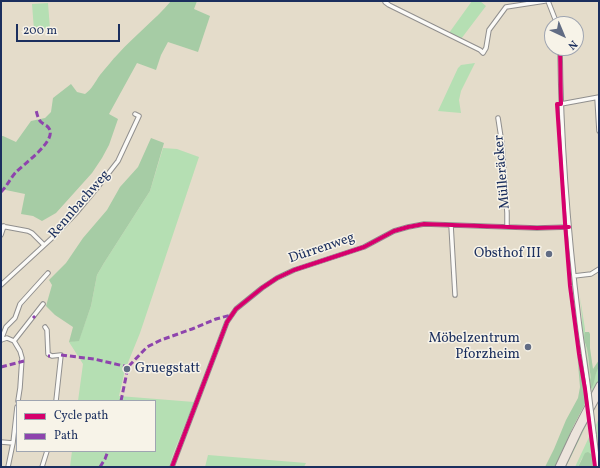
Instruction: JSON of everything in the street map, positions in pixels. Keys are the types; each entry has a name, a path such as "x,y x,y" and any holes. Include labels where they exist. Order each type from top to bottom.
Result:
{"highway":[{"path":"558,467 599,385"},
{"path":"562,467 580,428 599,394"}],"street":[{"path":"385,1 389,5 480,50 483,53 486,48 489,30 506,7 547,1 554,16"},
{"path":"560,56 569,227 579,322 598,467"},
{"path":"562,104 598,98 599,131"},
{"name":"Rennbachweg","path":"1,285 77,212 118,161 139,116 135,114"},
{"name":"Mülleräcker","path":"498,118 502,144 507,226"},
{"name":"Dürrenweg","path":"172,467 227,322 236,309 277,278 294,270 364,246 394,231 424,224 569,227"},
{"path":"451,225 454,295"},
{"path":"1,236 2,226 28,231 44,245"},
{"path":"574,276 591,274 599,269"},
{"path":"1,340 6,327 14,318 20,304 48,273"},
{"path":"14,341 43,304"},
{"path":"45,327 47,330 48,354 52,356 61,355 56,400"},
{"path":"1,340 6,338 14,341 21,355 18,400"},
{"path":"8,467 13,443 16,416"},
{"path":"1,442 13,443"},
{"path":"42,467 47,452"}],"green space":[{"path":"171,1 197,1 194,9 210,16 198,52 168,42 161,55 156,70 137,63 109,114 118,119 109,145 92,173 56,213 42,221 33,216 21,214 25,194 1,189 1,136 16,142 31,121 45,118 51,112 53,98 71,84 77,92 85,94 92,88 100,75 116,56"},
{"path":"472,1 480,1 486,6 461,39 449,33"},
{"path":"48,3 50,29 34,30 32,4"},
{"path":"475,63 461,91 459,100 461,113 438,111 458,68 461,65"},
{"path":"151,138 164,143 150,191 97,275 91,306 79,341 69,342 73,327 55,315 46,306 52,285 49,280 66,263 83,238 107,210 120,187 138,167"},
{"path":"163,148 177,149 199,157 140,333 125,370 119,396 194,402 169,467 70,467 72,452 156,452 156,400 78,400 83,364 69,342 79,340 91,306 97,275 150,191"},
{"path":"580,297 585,329 585,344 590,380 582,333"},
{"path":"585,332 589,332 590,334 593,369 599,360 599,370 598,369 591,389 588,356 584,339"},
{"path":"577,352 586,402 555,467 545,467 566,420 578,398 580,387"},
{"path":"598,369 599,381 592,395 593,382"},
{"path":"599,399 566,467 565,467 580,435"},
{"path":"599,418 599,462 596,425"},
{"path":"590,435 594,467 592,467 591,455 582,458 578,467 575,467"},
{"path":"588,452 592,455 592,467 578,467 585,453"},
{"path":"208,455 306,463 304,467 205,467"}],"marked path":[{"path":"1,192 16,172 48,141 50,130 40,121 36,110"},
{"path":"121,400 128,367 147,347 161,340 216,319 231,315"},
{"path":"61,355 94,359 128,367"},
{"path":"1,367 24,361"},
{"path":"100,467 108,452"}],"cycle path":[{"path":"560,56 561,104 557,104 570,286 595,467"},
{"path":"172,467 227,322 236,309 277,278 294,270 364,247 394,231 424,224 537,228 569,227"}],"place":[{"name":"Obsthof III","path":"549,254"},
{"name":"Möbelzentrum Pforzheim","path":"528,347"},
{"name":"Gruegstatt","path":"127,369"}]}
